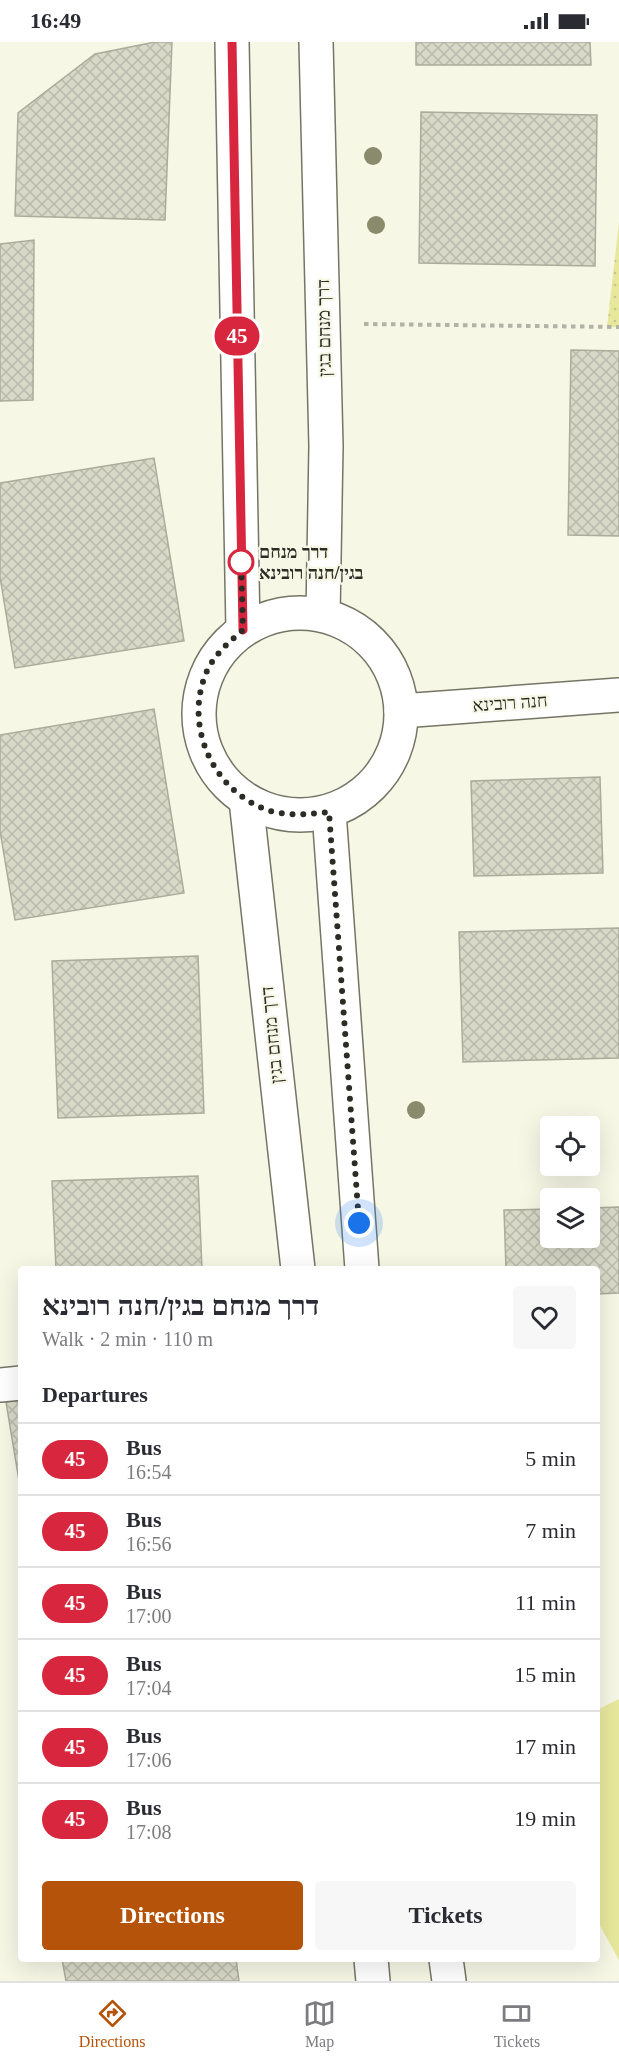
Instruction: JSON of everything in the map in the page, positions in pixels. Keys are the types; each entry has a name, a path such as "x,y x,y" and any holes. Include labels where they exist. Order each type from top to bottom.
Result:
{"street":[{"path":"232,42 243,630"},
{"name":"דרך מנחם בגין","path":"316,42 326,446 322,615"},
{"path":"295,612 322,615 348,625 376,647 394,677 401,711 396,746 380,777 354,800 329,812 301,815 273,812 246,800 223,781 207,756 199,728 199,698 207,672 222,648 243,630 268,617 295,612"},
{"name":"חנה רובינא","path":"401,711 619,695"},
{"name":"דרך מנחם בגין","path":"246,800 298,1266"},
{"path":"329,812 362,1266"},
{"path":"0,1385 18,1383"},
{"path":"371,1962 373,1981"},
{"path":"446,1962 449,1981"}],"path":[{"path":"324,323 619,327"}],"green space":[{"path":"619,222 619,327 607,327"},
{"path":"619,1699 619,1960 600,1925 600,1708"}],"building":[{"path":"155,42 172,42 165,220 15,216 18,113 95,54"},
{"path":"416,42 590,42 591,65 416,65"},
{"path":"421,112 597,115 595,266 419,263"},
{"path":"34,240 33,400 0,401 0,244"},
{"path":"571,350 619,351 619,536 568,535"},
{"path":"154,458 184,641 15,668 0,577 0,483"},
{"path":"154,709 184,893 15,920 0,831 0,735"},
{"path":"600,777 603,873 474,876 471,781"},
{"path":"619,928 619,1058 463,1062 459,932"},
{"path":"198,956 204,1113 58,1118 52,961"},
{"path":"198,1176 202,1266 56,1266 52,1181"},
{"path":"619,1207 619,1293 600,1294 600,1266 506,1266 504,1210 540,1209 540,1248 600,1248 600,1208"},
{"path":"18,1400 18,1475 6,1402"},
{"path":"63,1962 236,1962 239,1981 66,1981"}],"bus line":[{"name":"45","path":"232,42 243,630"}],"place":[{"name":"דרך מנחם בגין/חנה רובינא","path":"241,562"}],"route":[{"path":"241,562 241,559 243,630 222,648 207,672 199,698 199,728 207,756 223,781 246,800 273,812 301,815 329,812 359,1223"}]}
